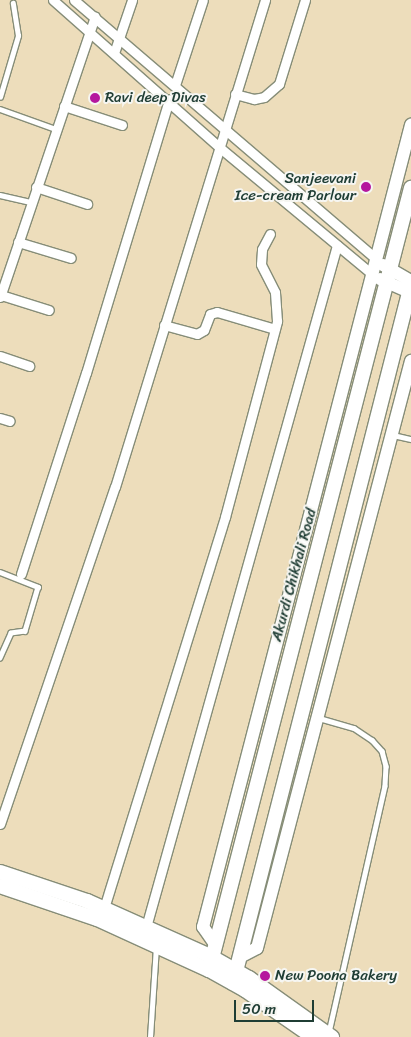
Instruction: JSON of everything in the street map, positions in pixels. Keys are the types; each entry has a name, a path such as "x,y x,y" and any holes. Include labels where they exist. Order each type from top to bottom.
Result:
{"main road":[{"name":"Akurdi Chikhali Road","path":"212,957 411,188"},
{"path":"235,977 410,288"},
{"path":"0,872 100,914 156,946 212,957"},
{"path":"0,886 146,928 212,957 313,1037"},
{"path":"235,977 330,1036"}],"street":[{"path":"53,0 169,99 219,147 372,274 386,284 410,288"},
{"path":"74,0 410,288"},
{"path":"114,53 132,0"},
{"path":"175,86 203,0"},
{"path":"0,824 115,487 265,0"},
{"path":"235,94 254,99 264,97 279,84 305,0"},
{"path":"48,310 0,296 4,274 18,242 95,17"},
{"path":"21,574 86,374 169,99"},
{"path":"64,106 122,125"},
{"path":"212,957 204,927 411,125"},
{"path":"36,187 87,204"},
{"path":"100,914 225,517 275,329 275,292 261,264 262,249 270,234"},
{"path":"18,242 71,258"},
{"path":"146,928 337,245"},
{"path":"164,325 196,334 204,330 210,314 217,312 275,329"},
{"path":"0,356 29,366"},
{"path":"240,957 257,948 411,361"},
{"path":"0,418 10,422"}],"lane":[{"path":"0,97 18,36 13,3"},
{"path":"0,109 56,128"},
{"path":"0,195 31,202"},
{"path":"392,435 411,439"},
{"path":"0,572 38,587 25,631 11,633 0,658"},
{"path":"317,718 354,728 372,740 382,751 386,766 385,786 330,1036"},
{"path":"150,1037 156,946"}],"place":[{"name":"Ravi deep Divas","path":"95,98"},
{"name":"Sanjeevani Ice-cream Parlour","path":"366,187"},
{"name":"New Poona Bakery","path":"265,976"}]}
